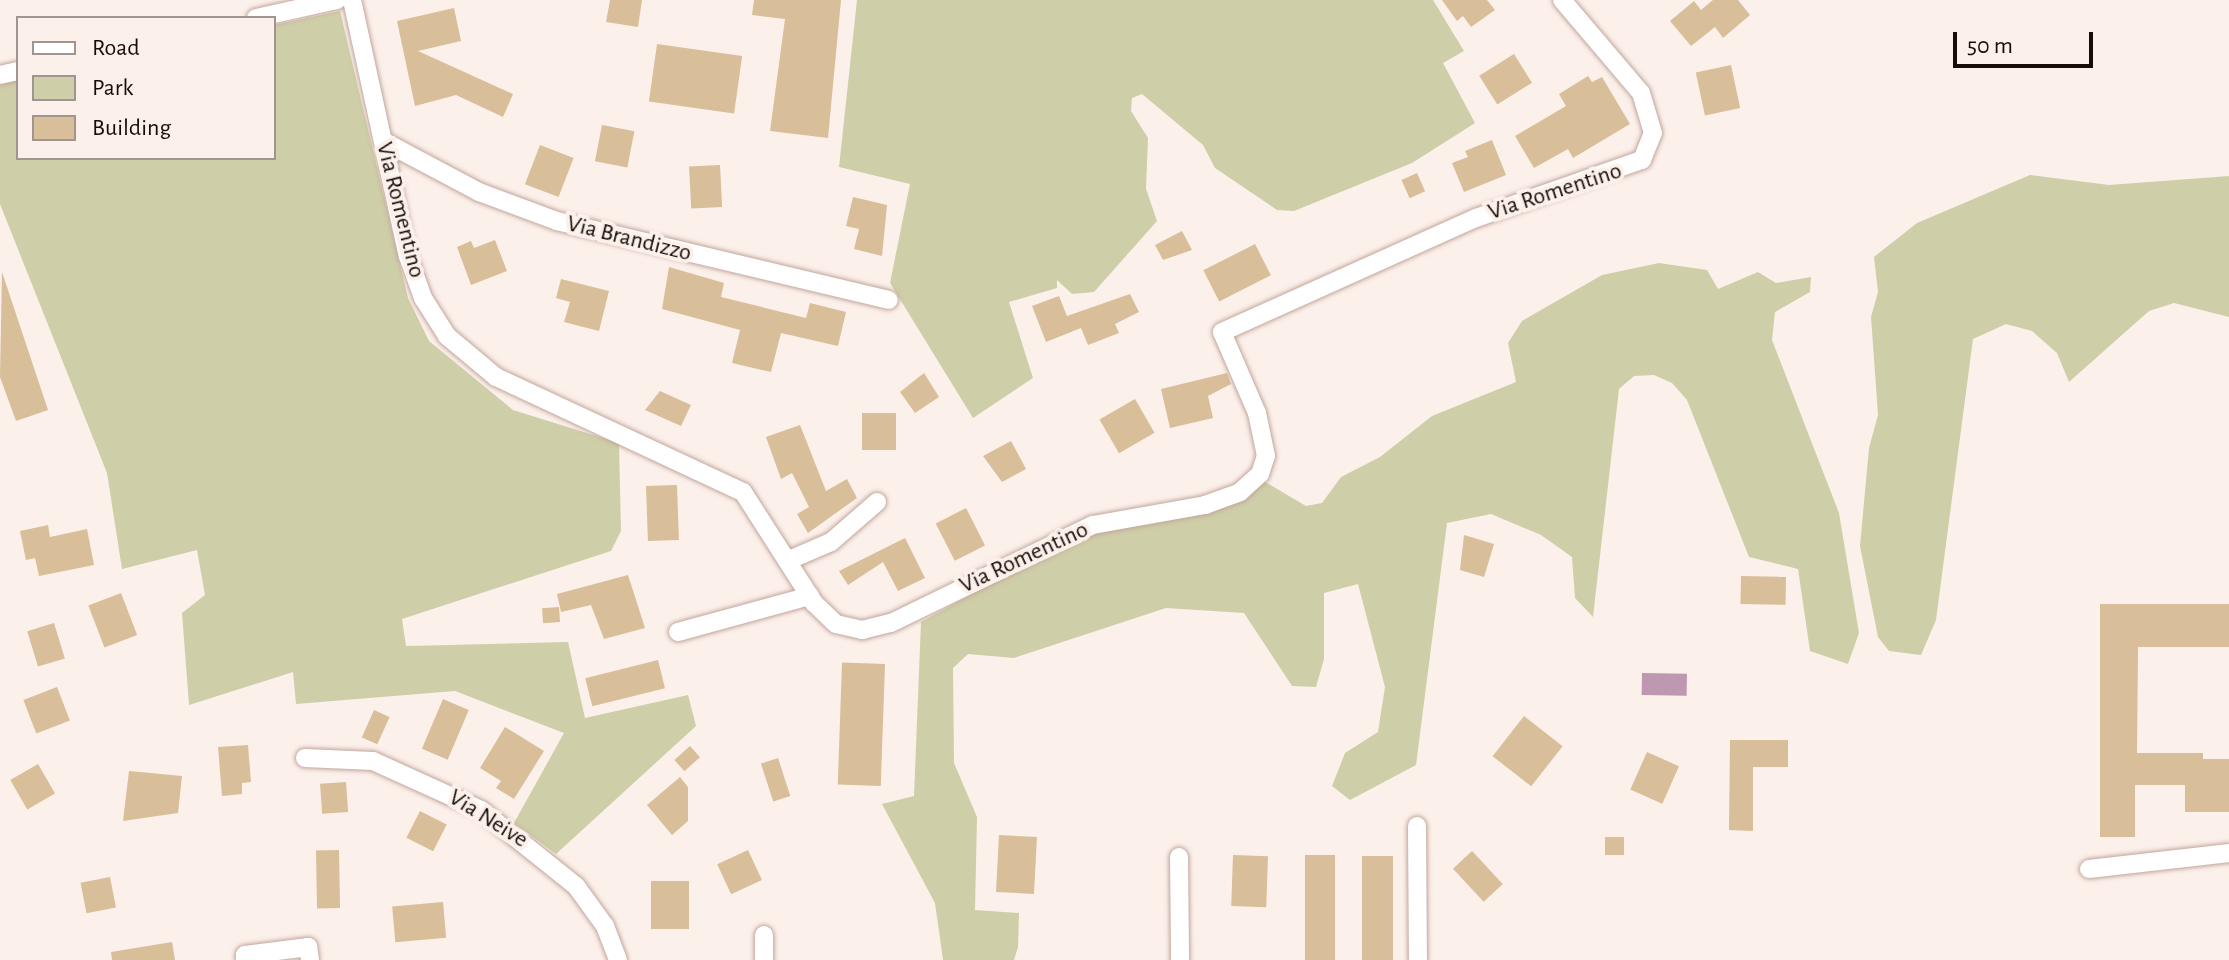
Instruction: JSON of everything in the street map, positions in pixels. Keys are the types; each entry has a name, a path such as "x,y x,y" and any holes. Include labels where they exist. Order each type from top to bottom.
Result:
{"street":[{"path":"265,16 337,0"},
{"name":"Via Romentino","path":"352,0 414,277 447,336 496,377 743,492 810,596 836,624 876,628 1084,528 1143,512 1205,505 1247,488 1265,465 1264,445 1257,413 1222,332 1451,229 1625,169 1648,153 1653,133 1641,93 1562,0"},
{"name":"Via Brandizzo","path":"383,141 479,192 557,221 889,300"},
{"path":"789,560 831,542 877,502"},
{"path":"678,632 810,596"},
{"name":"Via Neive","path":"305,758 373,761 481,810 576,886 605,926 618,960"},
{"path":"1417,826 1418,960"},
{"path":"2089,869 2229,853"},
{"path":"1179,857 1180,960"},
{"path":"764,935 764,960"},
{"path":"245,960 245,955 308,947 310,960"}],"green space":[{"path":"857,0 1433,0 1464,51 1443,63 1475,123 1412,163 1294,211 1277,210 1215,168 1203,145 1142,94 1132,98 1131,111 1148,138 1146,189 1157,221 1094,292 1072,294 1057,280 1057,288 1009,302 1033,378 973,418 890,283 910,184 839,167"},
{"path":"340,11 408,298 429,341 513,410 619,443 621,531 611,551 402,619 406,646 568,642 585,718 688,695 696,726 556,854 514,823 564,733 455,691 296,704 293,672 189,705 182,613 205,595 197,550 122,569 107,473 0,204 0,84 16,80 16,160 276,160 276,25"},
{"path":"2030,175 2109,185 2229,176 2229,317 2174,303 2149,311 2069,382 2057,353 2032,331 2006,324 1973,339 1936,620 1921,655 1889,651 1878,637 1860,546 1869,448 1878,415 1871,317 1878,292 1874,257 1917,223"},
{"path":"1659,263 1707,270 1718,289 1758,272 1776,283 1811,277 1810,292 1775,312 1772,340 1839,513 1859,633 1848,664 1810,651 1798,569 1749,557 1687,400 1672,383 1654,375 1634,376 1619,389 1593,617 1575,598 1572,557 1541,535 1491,514 1447,523 1416,765 1350,800 1332,786 1345,753 1378,732 1385,687 1358,584 1324,593 1324,659 1316,687 1292,686 1244,613 1166,608 1014,658 968,654 953,668 954,763 977,817 975,910 1019,913 1018,947 1014,960 943,960 935,903 882,804 914,796 921,622 1069,541 1262,480 1306,506 1322,503 1341,477 1380,457 1432,416 1516,382 1508,343 1522,321 1602,275"}],"shaded area":[{"path":"1642,673 1687,674 1687,696 1642,695"}],"building":[{"path":"610,0 642,0 638,27 606,22"},
{"path":"754,0 841,0 828,138 770,131 785,19 752,15"},
{"path":"1442,0 1487,0 1495,10 1471,27 1463,16 1457,21"},
{"path":"1713,0 1738,0 1750,15 1723,38 1715,27 1691,46 1670,21 1694,1 1701,10"},
{"path":"454,8 461,41 418,51 513,94 503,117 456,95 415,106 397,21"},
{"path":"657,44 742,56 734,113 649,101"},
{"path":"1514,54 1532,83 1497,105 1479,76"},
{"path":"1731,65 1740,108 1705,116 1696,72"},
{"path":"1588,76 1592,82 1602,77 1630,124 1573,158 1568,149 1534,168 1515,136 1566,106 1559,94"},
{"path":"602,125 634,131 627,168 595,161"},
{"path":"1492,140 1506,175 1464,192 1452,163 1468,157 1465,151"},
{"path":"540,145 574,158 559,197 525,184"},
{"path":"720,165 722,207 691,209 689,167"},
{"path":"1417,173 1425,191 1410,198 1401,180"},
{"path":"853,197 887,205 882,256 854,249 859,229 846,226"},
{"path":"1182,231 1192,250 1163,260 1155,245"},
{"path":"495,240 507,271 471,285 457,247 471,241 474,248"},
{"path":"1255,244 1271,275 1219,302 1203,270"},
{"path":"669,267 724,283 721,297 806,318 810,303 846,312 838,346 781,333 771,372 732,363 740,330 662,309"},
{"path":"2,272 48,410 16,421 0,377"},
{"path":"561,279 609,291 599,331 564,322 570,302 556,298"},
{"path":"1130,294 1139,312 1115,324 1119,333 1088,345 1081,328 1046,342 1032,306 1059,296 1067,316"},
{"path":"924,373 939,397 915,413 900,392"},
{"path":"1227,373 1231,384 1208,396 1213,418 1170,428 1161,389"},
{"path":"660,391 691,405 681,426 645,410"},
{"path":"1135,399 1154,433 1119,453 1099,420"},
{"path":"862,413 896,413 896,450 862,450"},
{"path":"800,425 826,491 847,479 857,498 808,533 797,514 809,507 792,473 781,479 766,437"},
{"path":"1011,441 1026,469 1002,482 983,456"},
{"path":"677,485 679,540 648,541 646,486"},
{"path":"966,508 985,545 955,561 936,523"},
{"path":"48,525 50,537 87,529 94,565 39,576 35,558 26,560 20,531"},
{"path":"1464,535 1494,544 1484,577 1460,570"},
{"path":"905,538 925,578 898,591 883,562 848,585 839,571"},
{"path":"628,575 645,628 604,639 591,605 561,612 557,594"},
{"path":"1741,576 1786,577 1786,605 1741,604"},
{"path":"121,593 137,635 104,648 88,606"},
{"path":"2100,604 2229,604 2229,647 2138,647 2137,753 2203,753 2203,759 2229,759 2229,812 2185,812 2185,785 2135,785 2135,837 2100,837"},
{"path":"559,607 560,622 543,623 542,608"},
{"path":"54,623 65,658 38,667 27,631"},
{"path":"658,660 665,688 592,706 585,678"},
{"path":"842,662 885,664 881,786 838,784"},
{"path":"57,687 70,721 36,734 23,700"},
{"path":"443,699 469,710 448,760 422,749"},
{"path":"374,710 390,717 377,744 362,737"},
{"path":"1524,716 1563,746 1531,786 1493,756"},
{"path":"505,727 544,751 514,799 496,788 501,781 480,768"},
{"path":"1730,740 1788,740 1788,767 1753,767 1753,831 1729,830"},
{"path":"248,745 251,782 242,783 242,794 222,796 218,747"},
{"path":"690,746 700,757 684,771 674,760"},
{"path":"1647,752 1679,766 1662,804 1630,789"},
{"path":"778,758 790,796 773,802 761,764"},
{"path":"38,764 55,793 27,809 10,780"},
{"path":"129,771 182,776 178,813 123,821"},
{"path":"680,777 688,787 688,821 672,835 647,805"},
{"path":"346,782 348,812 322,814 320,784"},
{"path":"420,811 447,825 433,851 406,838"},
{"path":"999,835 1037,837 1034,894 996,892"},
{"path":"1605,837 1624,837 1624,855 1605,855"},
{"path":"316,850 339,850 340,908 317,908"},
{"path":"748,850 762,880 731,894 717,864"},
{"path":"1472,851 1503,884 1484,902 1453,869"},
{"path":"1233,855 1268,856 1266,907 1231,906"},
{"path":"1305,855 1335,855 1335,960 1305,960"},
{"path":"1362,856 1393,856 1393,960 1362,960"},
{"path":"110,877 116,907 86,913 81,883"},
{"path":"651,881 689,881 689,929 651,929"},
{"path":"443,902 446,938 395,942 392,906"},
{"path":"172,942 175,960 112,960 111,952"}]}
